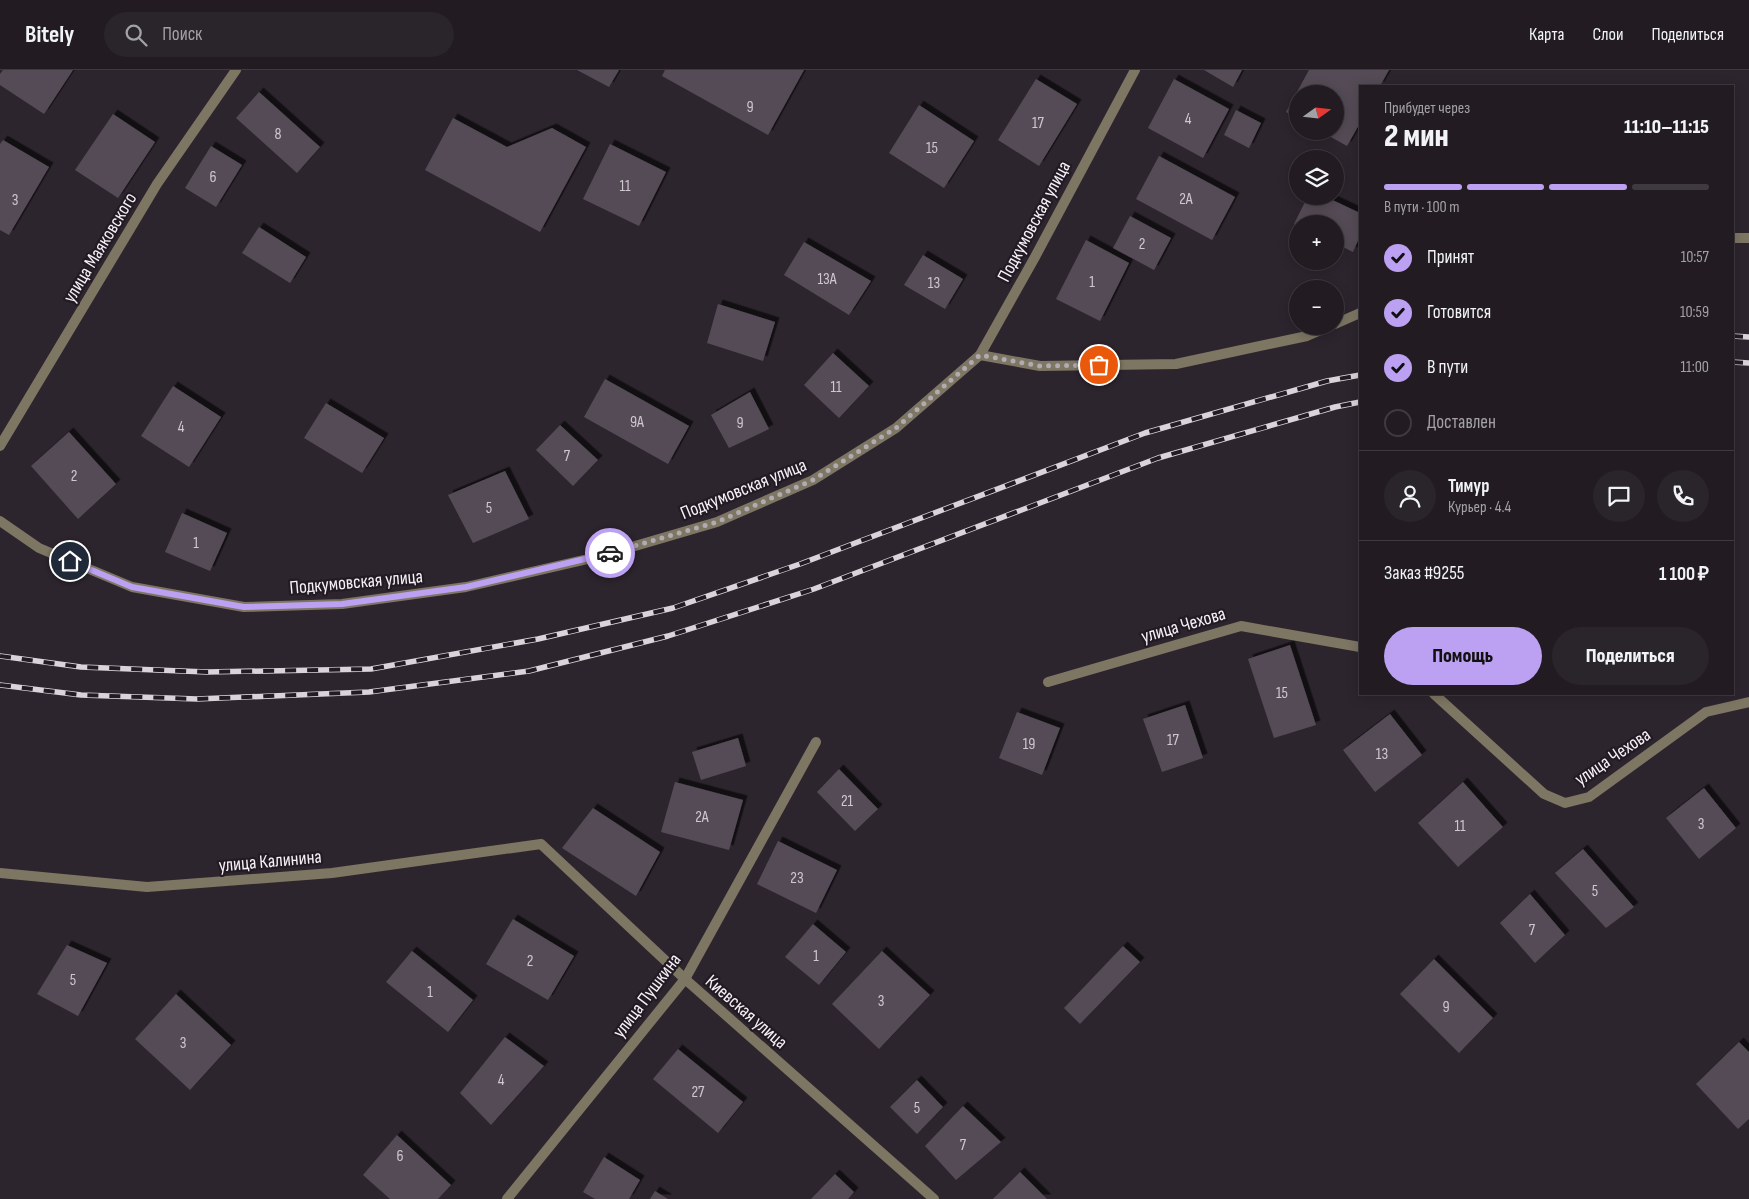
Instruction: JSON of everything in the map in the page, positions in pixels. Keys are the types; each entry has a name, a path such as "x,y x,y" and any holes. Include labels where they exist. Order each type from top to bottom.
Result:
{"street":[{"name":"улица Маяковского","path":"0,446 158,184 236,70"},
{"name":"Подкумовская улица","path":"0,521 39,548 132,587 244,607 342,604 466,587 601,556 717,522 813,480 896,428 980,355 1135,70"},
{"path":"1734,238 1749,238"},
{"path":"1344,320 1359,313"},
{"path":"980,355 1040,366 1176,364 1309,335"},
{"name":"улица Чехова","path":"1048,682 1241,626 1359,647"},
{"name":"улица Чехова","path":"1435,695 1544,794 1565,803 1590,797 1706,712 1749,702"},
{"name":"улица Пушкина","path":"507,1199 685,979 816,742"},
{"name":"Киевская улица","path":"541,844 685,979 934,1199"},
{"name":"улица Калинина","path":"0,873 146,887 332,872 541,844"}],"building":[{"path":"3,70 73,70 44,114 0,85 0,74"},
{"path":"577,70 619,70 609,87"},
{"path":"665,70 804,70 768,135 662,76"},
{"path":"1204,70 1242,70 1233,87"},
{"path":"1309,70 1389,70 1381,85 1359,85 1359,125 1347,146 1336,140 1344,140 1344,85 1301,85"},
{"path":"1036,79 1077,104 1039,166 998,140"},
{"path":"1174,79 1229,109 1203,158 1148,128"},
{"path":"259,92 320,147 297,173 236,118"},
{"path":"919,105 974,141 944,188 889,153"},
{"path":"1236,110 1261,123 1249,148 1224,135"},
{"path":"113,114 155,142 118,198 75,170"},
{"path":"453,118 507,147 552,128 586,147 540,232 425,170"},
{"path":"3,140 49,167 9,235 0,230 0,144"},
{"path":"610,144 666,172 639,226 583,199"},
{"path":"211,146 242,165 216,207 185,188"},
{"path":"1159,156 1235,197 1212,240 1136,199"},
{"path":"1304,205 1343,205 1359,213 1359,238 1353,252 1344,248 1344,215 1298,215"},
{"path":"1130,216 1171,238 1154,270 1113,248"},
{"path":"259,227 306,257 290,283 242,253"},
{"path":"1086,240 1129,263 1100,321 1056,299"},
{"path":"804,242 871,281 849,315 784,275"},
{"path":"923,255 963,279 945,309 904,285"},
{"path":"718,304 775,322 763,361 707,343"},
{"path":"833,353 869,386 839,418 804,385"},
{"path":"605,379 689,426 668,464 584,417"},
{"path":"173,386 221,417 189,467 141,436"},
{"path":"750,392 769,429 729,448 711,415"},
{"path":"326,403 384,438 362,473 304,438"},
{"path":"560,425 598,460 573,486 536,450"},
{"path":"69,432 116,484 78,519 31,466"},
{"path":"505,471 529,519 473,543 448,495"},
{"path":"182,513 227,533 210,571 165,552"},
{"path":"1290,645 1316,725 1274,738 1248,659"},
{"path":"1185,705 1203,758 1162,772 1143,719"},
{"path":"1017,712 1060,728 1042,775 999,758"},
{"path":"1390,714 1422,755 1375,792 1343,750"},
{"path":"738,738 746,766 701,780 692,752"},
{"path":"839,769 878,809 855,831 817,792"},
{"path":"675,782 743,800 729,850 661,832"},
{"path":"1463,782 1503,827 1458,867 1418,823"},
{"path":"1704,788 1736,828 1699,859 1666,818"},
{"path":"593,808 660,852 636,896 562,848"},
{"path":"778,841 837,870 816,913 757,884"},
{"path":"1583,849 1634,907 1606,928 1555,873"},
{"path":"1530,894 1565,935 1535,963 1500,923"},
{"path":"513,919 574,956 548,1000 486,964"},
{"path":"813,924 846,952 819,985 785,957"},
{"path":"67,945 107,963 78,1016 37,994"},
{"path":"1123,946 1140,962 1080,1024 1064,1008"},
{"path":"412,951 473,1000 448,1032 386,982"},
{"path":"882,951 930,995 879,1049 832,1004"},
{"path":"1434,959 1493,1018 1459,1053 1400,994"},
{"path":"176,994 231,1045 190,1090 135,1039"},
{"path":"505,1037 544,1066 491,1125 460,1093"},
{"path":"1739,1042 1749,1052 1749,1119 1738,1129 1696,1084"},
{"path":"678,1049 743,1102 718,1133 653,1079"},
{"path":"917,1080 943,1107 917,1134 890,1107"},
{"path":"963,1106 1001,1142 956,1180 925,1146"},
{"path":"397,1135 451,1185 438,1199 390,1199 363,1175"},
{"path":"604,1157 640,1180 629,1199 595,1199 583,1192"},
{"path":"1020,1172 1047,1199 993,1199"},
{"path":"835,1174 854,1192 848,1199 811,1199"},
{"path":"655,1191 668,1199 650,1199"}],"railway":[{"path":"1734,336 1749,337"},
{"path":"1734,362 1749,363"},
{"path":"0,656 81,667 207,672 371,669 538,639 673,608 800,564 1145,433 1327,381 1359,375"},
{"path":"0,685 81,695 197,699 369,692 529,671 668,636 814,589 1158,458 1335,407 1359,402"}],"way so far":[{"path":"610,553 717,522 813,480 896,428 980,355 1040,366 1099,365"}],"route":[{"path":"70,561 132,587 244,607 342,604 466,587 610,553"}]}
